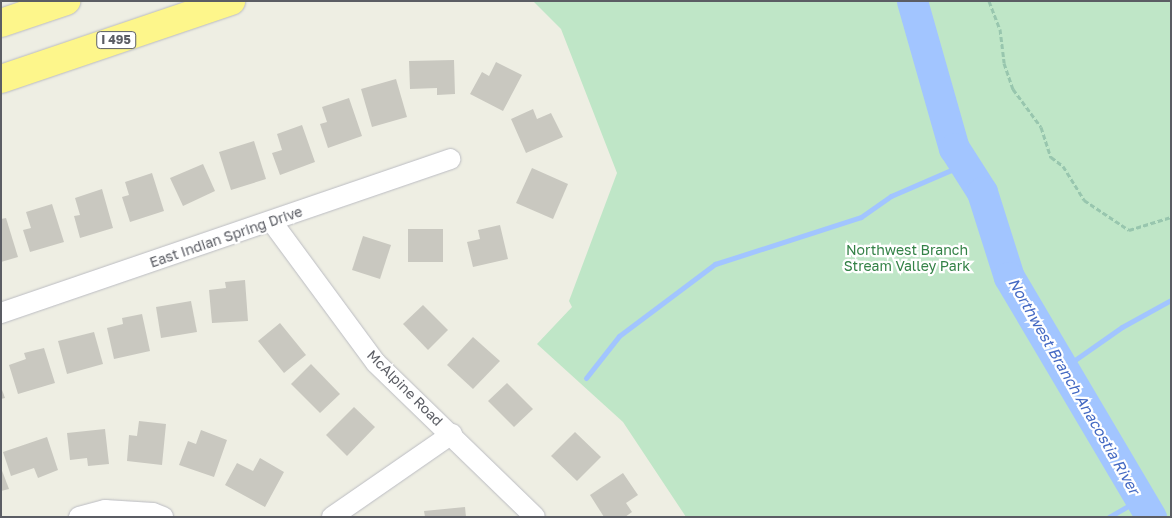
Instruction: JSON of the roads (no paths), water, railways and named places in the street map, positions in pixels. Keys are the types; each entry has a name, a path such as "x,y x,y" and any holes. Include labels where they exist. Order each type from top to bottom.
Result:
{"highway":[{"path":"1,23 66,1"},
{"name":"I 495","path":"1,78 232,1"}],"street":[{"name":"East Indian Spring Drive","path":"1,313 272,222 450,159"},
{"name":"McAlpine Road","path":"272,222 304,269 376,363 452,434 535,517"},
{"path":"332,517 452,434"},
{"path":"79,517 105,510 153,513 163,517"}],"waterway":[{"name":"Northwest Branch Anacostia River","path":"912,1 954,148 982,192 1009,277 1151,517"},
{"path":"586,378 619,336 715,264 861,217 891,196 965,164"},
{"path":"1062,369 1122,327 1171,300"},
{"path":"1109,517 1140,499"}],"park label":[{"name":"Northwest Branch Stream Valley Park","path":"907,258"}]}
